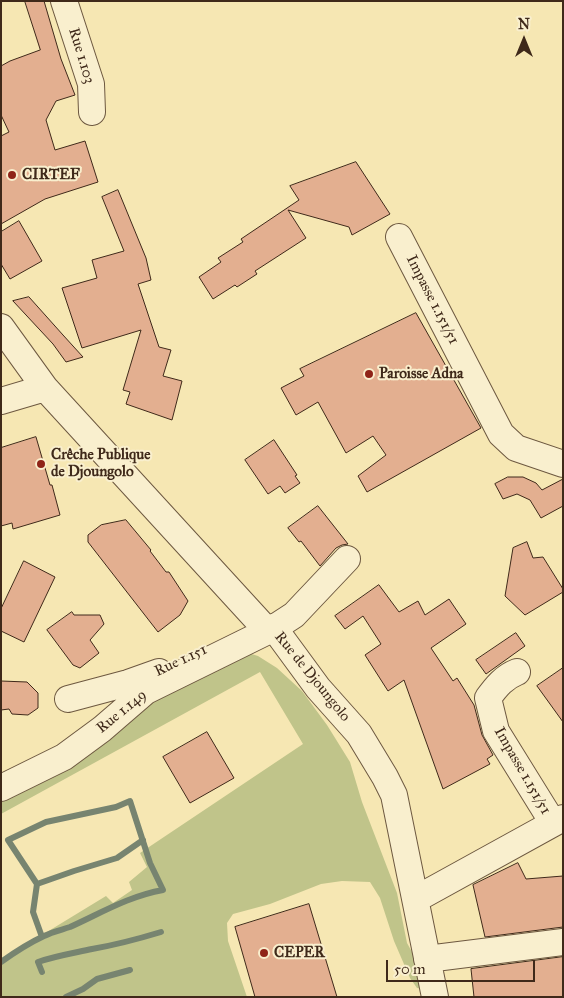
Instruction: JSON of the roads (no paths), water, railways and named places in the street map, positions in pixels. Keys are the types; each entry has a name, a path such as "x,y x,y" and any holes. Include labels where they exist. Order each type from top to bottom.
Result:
{"street":[{"name":"Rue 1.103","path":"64,1 91,84 92,112"},
{"name":"Impasse 1.151/51","path":"399,237 501,434 516,448 563,464"},
{"name":"Rue de Djoungolo","path":"1,327 46,388 268,628 359,734 394,795 435,997"},
{"path":"1,401 46,388"},
{"path":"268,628 294,615 347,560"},
{"name":"Rue 1.151","path":"68,699 142,679 182,662 217,644 268,628"},
{"name":"Rue 1.149","path":"1,788 64,757 102,729 146,691 268,628"},
{"name":"Impasse 1.151/51","path":"517,672 510,675 496,687 488,698 496,731 558,821"},
{"path":"416,899 558,821"},
{"path":"427,959 563,942"}],"waterway":[{"path":"1,962 47,935 70,927 138,896 163,890 150,863 130,801 116,807 46,822 8,840 37,884 33,912 42,937"},
{"path":"37,884 117,858 143,840"},
{"path":"42,972 38,962 127,942 161,932"},
{"path":"66,997 83,989 97,979 130,970"}],"place":[{"name":"CIRTEF","path":"12,175"},
{"name":"Paroisse Adna","path":"369,374"},
{"name":"Crêche Publique de Djoungolo","path":"41,464"},
{"name":"CEPER","path":"264,953"}]}
